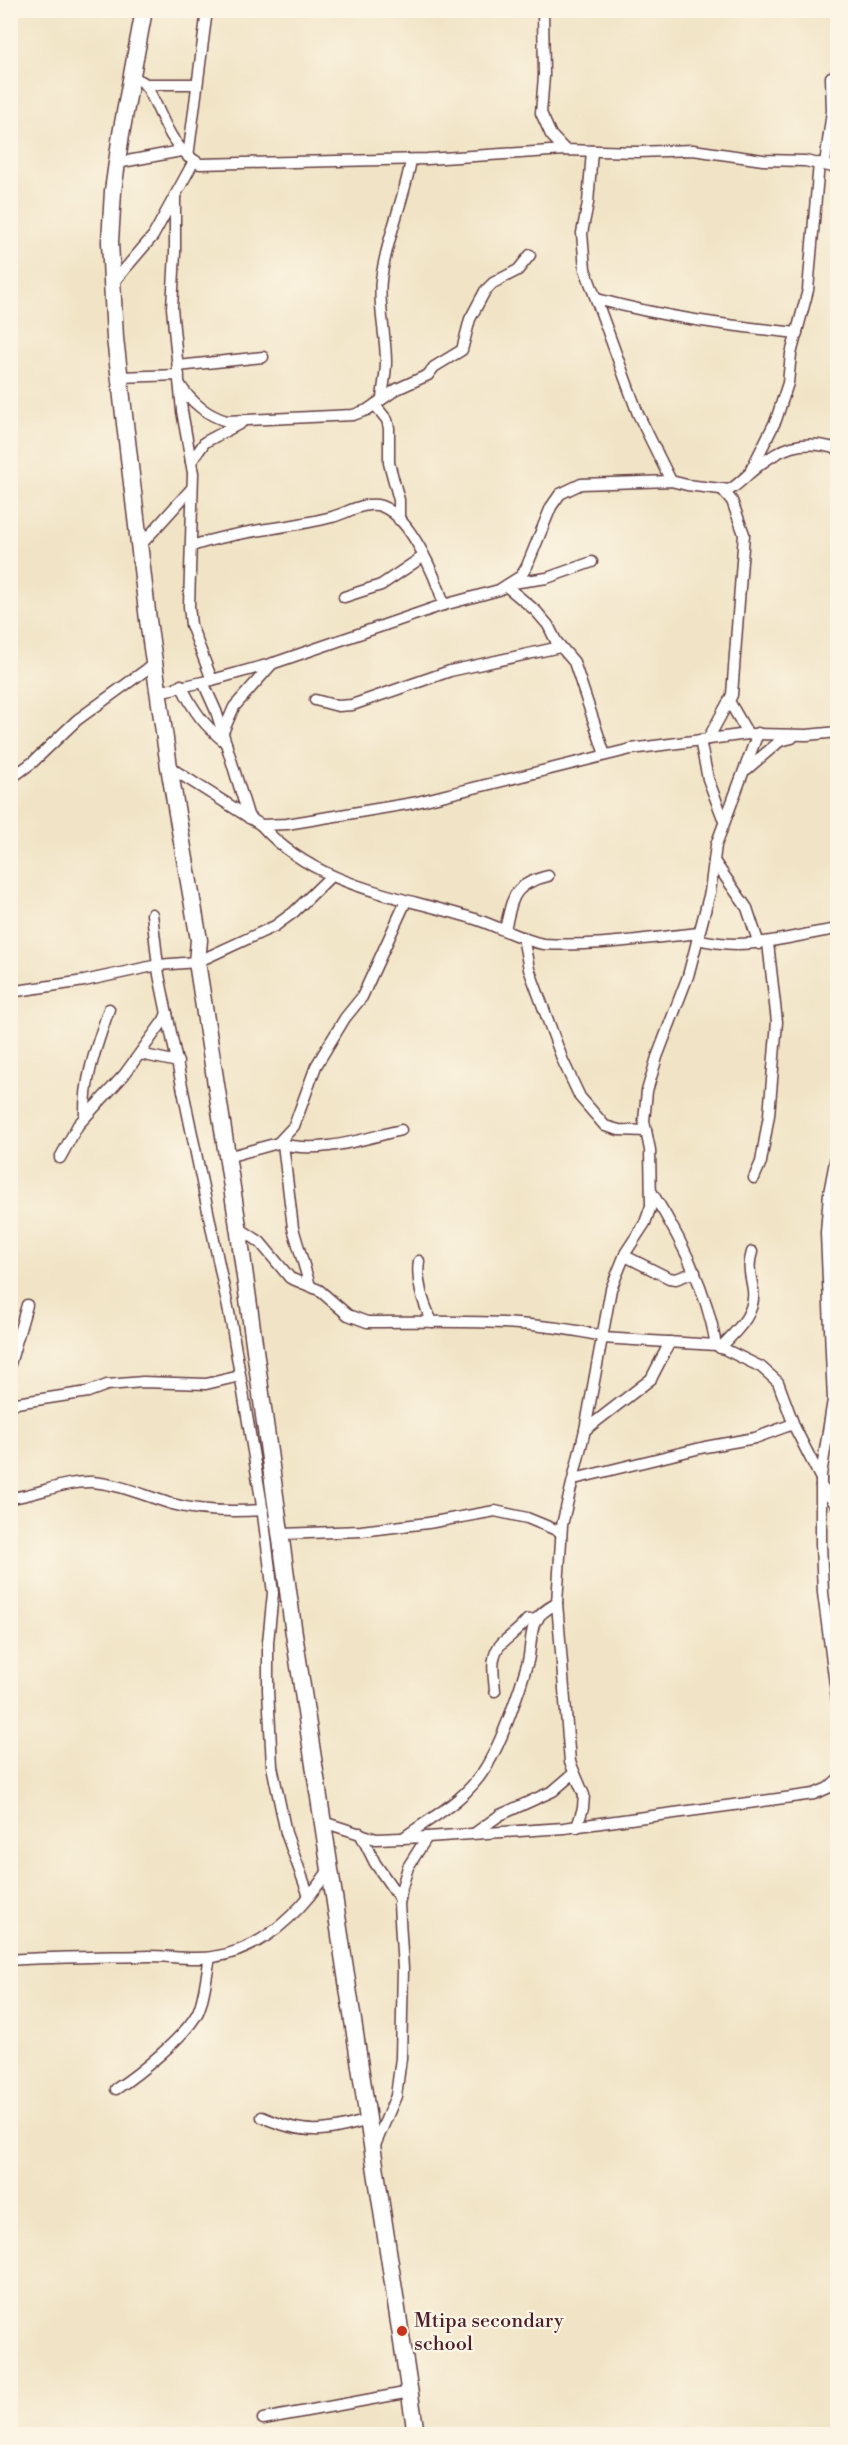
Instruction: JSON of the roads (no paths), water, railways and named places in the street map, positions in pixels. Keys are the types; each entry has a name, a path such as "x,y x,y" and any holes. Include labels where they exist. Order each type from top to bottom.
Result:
{"main road":[{"path":"144,10 138,81 117,163 110,242 119,377 158,692 199,940 197,962 239,1228 323,1822 416,2434"}],"street":[{"path":"112,284 153,236 175,198 188,156 207,10"},
{"path":"543,10 544,76 541,113 551,135 565,150"},
{"path":"750,473 776,420 784,397 790,376 790,354 808,290 822,164 832,111 831,77"},
{"path":"138,81 197,84"},
{"path":"138,81 156,103 172,141 200,164 411,160 565,150 693,150 763,160 822,164 837,168"},
{"path":"592,151 588,203 582,234 585,269 638,414 671,481"},
{"path":"117,163 188,156"},
{"path":"399,520 399,500 389,463 389,428 379,402 386,364 380,291 392,227 407,184 411,160"},
{"path":"175,198 172,308 182,411 191,462 192,546 189,606 191,625 249,818"},
{"path":"179,375 189,396 215,418 227,421 353,415 403,386 428,375 434,367 462,350 470,319 485,291 493,283 518,270 530,255"},
{"path":"597,298 646,313 734,327 797,333"},
{"path":"119,377 179,375 263,357"},
{"path":"191,462 205,441 244,421"},
{"path":"509,584 521,576 527,566 536,549 551,507 560,494 581,484 671,481 729,490 750,473 796,444 807,443 837,449"},
{"path":"139,547 192,488"},
{"path":"722,489 732,501 744,534 732,695 704,740 708,779 724,822"},
{"path":"192,546 215,538 333,517 366,505 380,506 392,512 424,556 432,570 444,605"},
{"path":"344,597 381,585 424,556"},
{"path":"158,692 274,663 509,584 547,578 592,562"},
{"path":"509,584 548,625 560,647 574,662 605,755"},
{"path":"315,700 338,706 352,705 450,671 560,647"},
{"path":"223,732 234,707 274,663"},
{"path":"10,779 33,762 77,720 154,664"},
{"path":"181,686 200,719 226,744"},
{"path":"577,1827 583,1808 584,1795 570,1762 557,1603 561,1532 585,1430 611,1289 625,1256 645,1223 651,1206 650,1150 644,1121 647,1091 657,1057 688,976 710,892 714,861 724,822 744,772 753,734 729,701"},
{"path":"261,825 287,824 413,803 631,749 753,734 807,735 837,732"},
{"path":"744,772 780,741 807,735"},
{"path":"169,767 261,825 274,841 331,876 406,902 505,929 540,944 603,943 698,936 726,945 764,944 837,929"},
{"path":"714,861 747,908 764,944 777,1022 770,1114 761,1162 754,1178"},
{"path":"10,992 84,981 159,965 197,962 275,926 294,912 331,876"},
{"path":"505,929 514,895 529,882 548,876"},
{"path":"309,1286 293,1228 280,1144 294,1126 316,1066 345,1018 362,997 406,902"},
{"path":"152,914 167,1013 232,1327 263,1510 273,1593 268,1642 272,1766 286,1833 309,1896"},
{"path":"523,937 529,969 563,1061 580,1097 605,1125 619,1130 646,1131"},
{"path":"85,1117 85,1094 89,1068 109,1009"},
{"path":"60,1158 68,1140 140,1054 167,1013"},
{"path":"140,1054 178,1062"},
{"path":"227,1157 280,1144 300,1147 342,1144 401,1130"},
{"path":"837,1146 826,1233 833,1434 821,1483 820,1544 823,1593 837,1707"},
{"path":"651,1191 695,1272 718,1346"},
{"path":"239,1228 260,1242 290,1278 328,1296 348,1315 357,1320 368,1322 483,1321 567,1328 602,1337 718,1346 761,1367 778,1382 793,1424 821,1483 837,1508"},
{"path":"718,1346 743,1323 753,1303 748,1270 752,1252"},
{"path":"625,1256 669,1278 676,1279 695,1272"},
{"path":"419,1261 418,1273 422,1295 432,1322"},
{"path":"10,1364 27,1305"},
{"path":"585,1430 651,1379 670,1342"},
{"path":"10,1404 88,1392 107,1385 143,1382 197,1384 240,1376"},
{"path":"574,1479 695,1449 755,1438 793,1424"},
{"path":"10,1498 60,1485 91,1482 120,1486 175,1505 231,1512 263,1510"},
{"path":"282,1534 361,1531 428,1523 495,1511 527,1518 561,1532"},
{"path":"403,1838 470,1790 487,1766 518,1692 528,1661 535,1622 557,1603"},
{"path":"495,1691 493,1667 496,1650 527,1620 538,1618"},
{"path":"475,1833 500,1815 553,1791 574,1773"},
{"path":"323,1822 376,1839 577,1827 814,1794 836,1782"},
{"path":"360,1833 375,1863 400,1899"},
{"path":"373,2151 396,2096 401,2058 403,2010 400,1899 408,1867 427,1837"},
{"path":"10,1960 67,1957 210,1958 241,1950 272,1935 309,1896 330,1868"},
{"path":"116,2089 132,2079 190,2025 199,2010 210,1958"},
{"path":"262,2117 280,2125 315,2132 333,2130 368,2120"},
{"path":"263,2419 410,2392"}],"place":[{"name":"Mtipa secondary school","path":"402,2331"}]}
